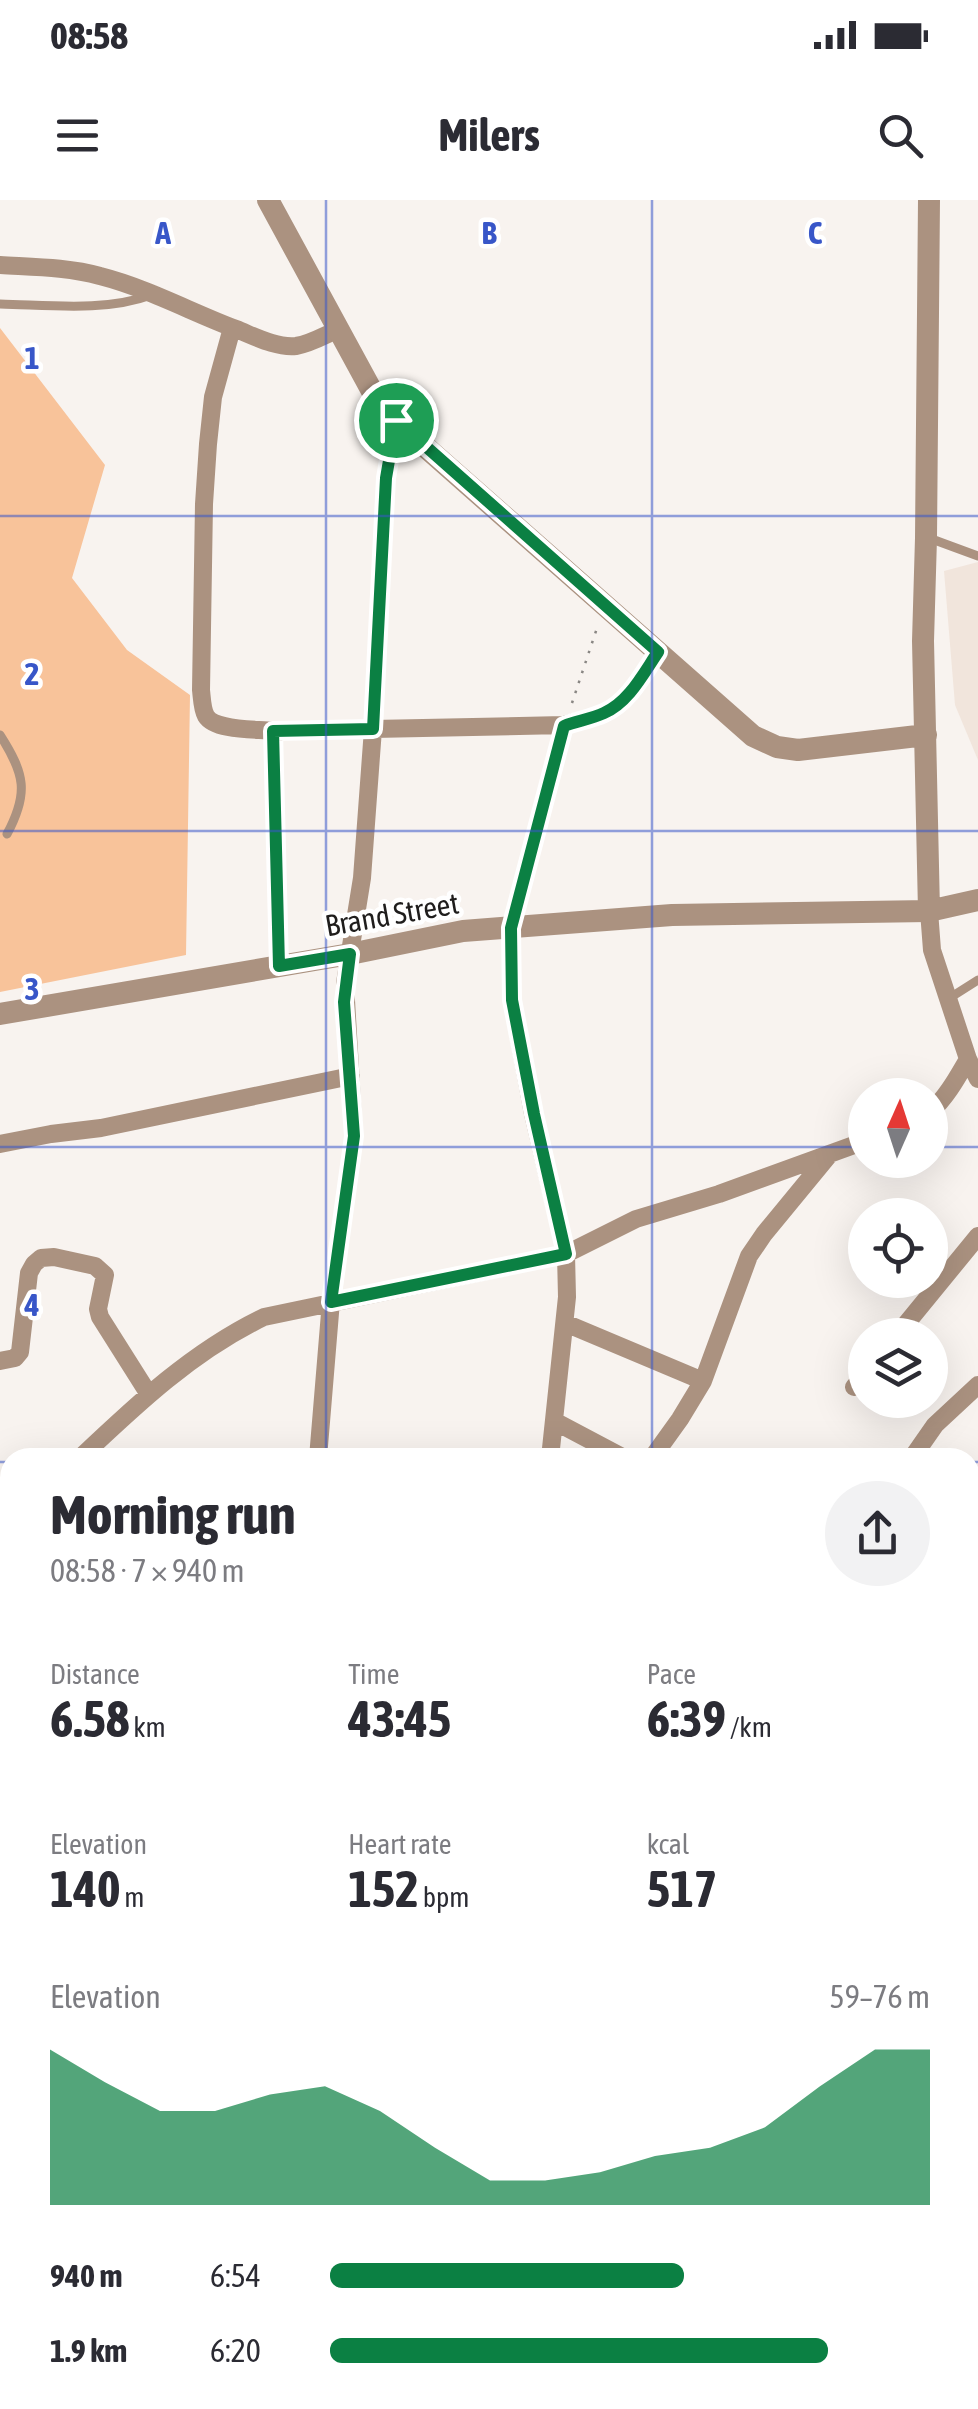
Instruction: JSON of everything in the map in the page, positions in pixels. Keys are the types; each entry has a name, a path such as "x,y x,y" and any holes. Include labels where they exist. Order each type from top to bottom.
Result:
{"street":[{"path":"268,200 373,393 396,420 753,736 777,747 798,750 926,735"},
{"path":"929,200 923,641 929,912 932,950 974,1069 948,1091"},
{"path":"0,265 98,276 276,344 297,346 338,329"},
{"path":"232,328 213,397 204,504 200,690 210,721 219,726 273,731 564,726 618,705 658,652"},
{"path":"319,1448 331,1302 354,1136 344,1002 362,878 386,478 396,420"},
{"path":"552,1448 565,1323 566,1254 512,1000 511,928 564,726"},
{"path":"273,731 279,966"},
{"name":"Brand Street","path":"0,1014 463,931 672,915 929,912 978,900"},
{"path":"0,1144 101,1128 350,1076"},
{"path":"90,1448 148,1393 206,1349 264,1317 566,1254 636,1219 719,1194 848,1147"},
{"path":"659,1448 704,1381 749,1256 832,1152"},
{"path":"911,1318 978,1236"},
{"path":"0,1361 14,1358 20,1352 29,1273 41,1258 54,1257 95,1266 106,1275 98,1309 100,1318 148,1393"},
{"path":"565,1323 704,1381"},
{"path":"919,1448 936,1425 978,1385"},
{"path":"556,1422 605,1448"}],"lane":[{"path":"0,304 112,303 152,295"},
{"path":"926,538 978,555"},
{"path":"0,735 20,776 23,794 7,834"},
{"path":"948,999 978,980"}],"path":[{"path":"564,726 604,605"}],"shaded area":[{"path":"0,328 105,465 72,578 127,650 190,695 186,955 0,992"},
{"path":"978,562 978,760 955,705 944,571"}],"route":[{"path":"396,420 658,652 618,705 564,726 511,928 512,1000 566,1254 331,1302 354,1136 344,1002 350,954 279,966 273,731 373,729 386,478 396,420"}]}
